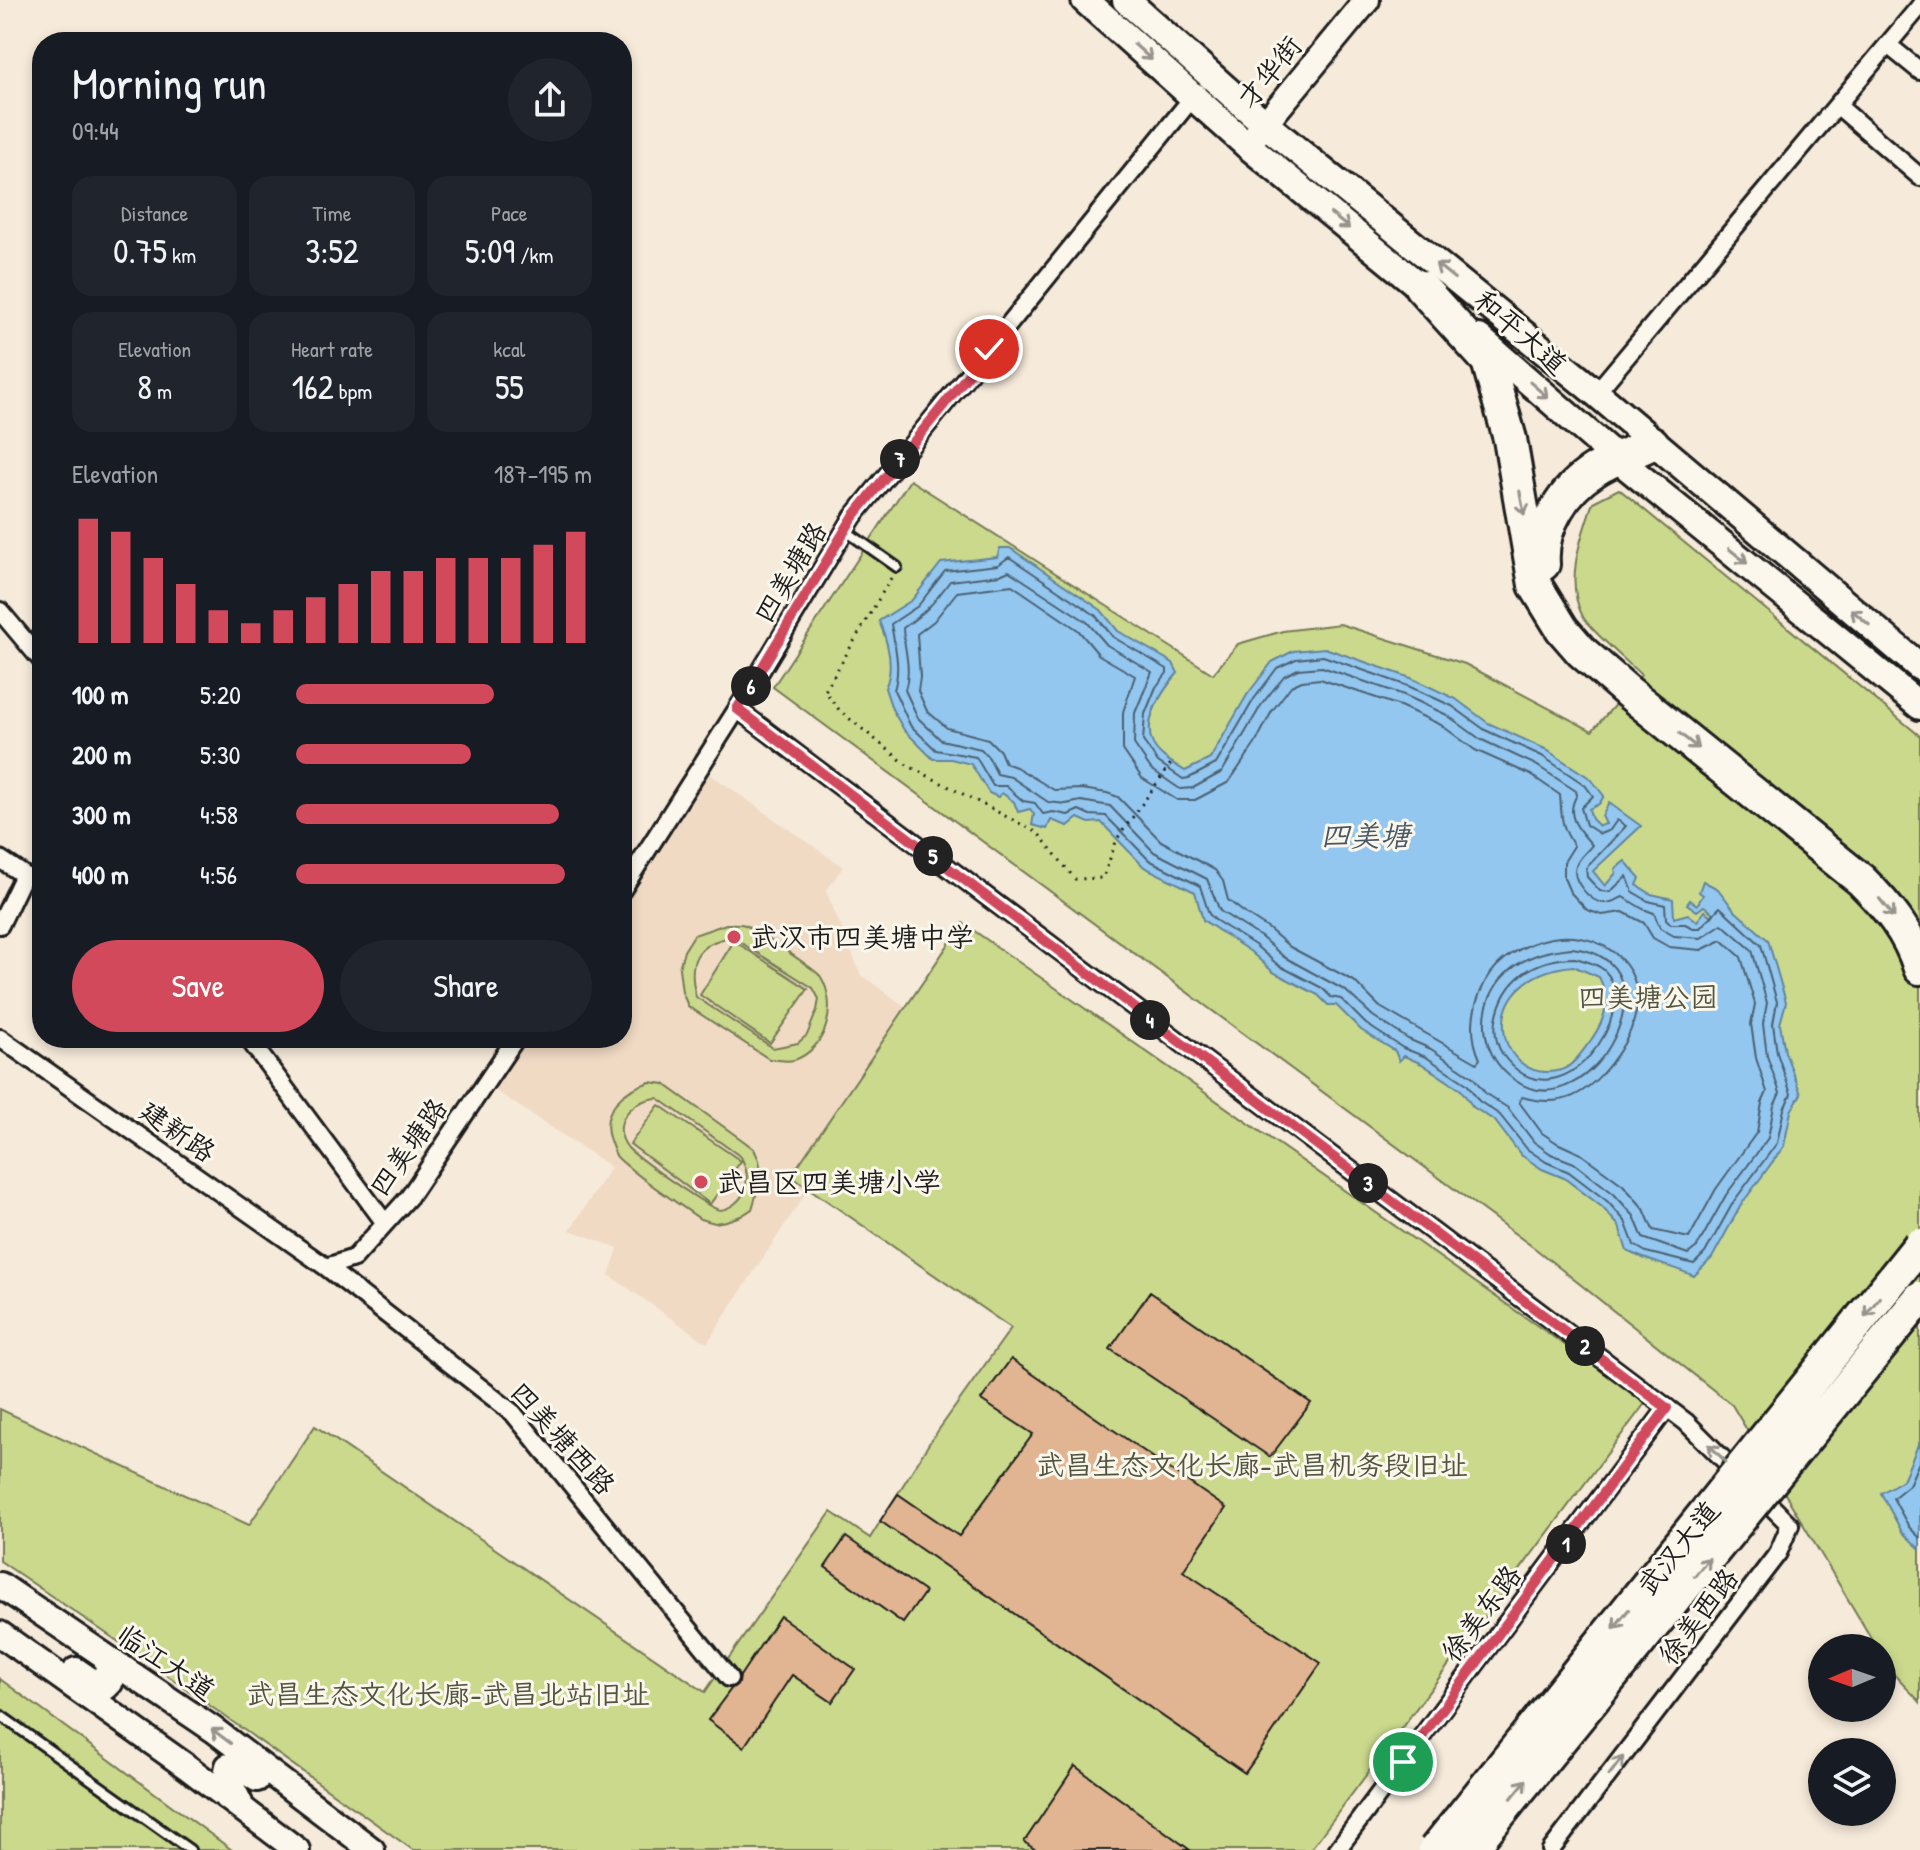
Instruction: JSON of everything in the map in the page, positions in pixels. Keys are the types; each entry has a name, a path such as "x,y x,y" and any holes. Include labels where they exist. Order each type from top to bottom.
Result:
{"highway":[{"path":"1421,287 1475,342 1488,361 1510,439 1535,585 1546,604 1582,652 1861,880 1887,906 1907,935 1920,968"},
{"path":"1546,604 1542,552 1547,529 1566,494 1595,469 1652,443"},
{"name":"武汉大道","path":"1435,1850 1920,1245"},
{"name":"武汉大道","path":"1470,1850 1920,1298"}],"main road":[{"name":"和平大道","path":"1085,0 1247,145 1421,287 1619,460 1920,706"},
{"name":"和平大道","path":"1126,0 1265,124 1596,393 1920,667"},
{"name":"才华街","path":"1247,145 1367,0"},
{"name":"临江大道","path":"0,1585 214,1730 364,1844"},
{"path":"7,1640 37,1642 94,1683 106,1687 111,1678 106,1657"},
{"path":"7,1640 297,1850"},
{"path":"243,1809 226,1775 226,1768 231,1764 242,1768 342,1839 364,1844"}],"street":[{"path":"1596,393 1920,6"},
{"path":"1888,45 1920,71"},
{"name":"四美塘路","path":"632,874 853,517 1210,75"},
{"path":"1837,105 1920,177"},
{"path":"0,611 32,649"},
{"path":"737,709 1667,1408"},
{"path":"0,859 24,875 0,925"},
{"name":"建新路","path":"0,1038 326,1267"},
{"path":"255,1048 385,1223"},
{"name":"四美塘路","path":"326,1267 354,1258 409,1197 509,1048"},
{"name":"四美塘西路","path":"326,1267 513,1413 729,1678"},
{"name":"徐美西路","path":"1551,1850 1778,1553 1790,1525 1686,1422 1667,1408"},
{"name":"徐美东路","path":"1337,1850 1667,1408"}],"lane":[{"path":"845,530 897,567"},
{"path":"0,1715 190,1850"}],"path":[{"path":"897,567 825,691 840,711 907,765 1038,833 1075,879 1103,878 1117,839 1172,762"}],"shaded area":[{"path":"707,772 843,867 826,891 861,975 906,1007 791,1175 809,1188 707,1343 609,1275 618,1248 570,1230 611,1167 493,1089 521,1048 632,1048 632,884"}],"green space":[{"name":"四美塘公园","path":"910,480 1213,674 1238,644 1283,631 1340,624 1465,664 1592,731 1641,675 1587,623 1577,603 1575,589 1576,560 1593,502 1619,489 1920,736 1920,1702 1896,1677 1896,1634 1869,1634 1732,1405 1537,1250 773,687"},
{"name":"武昌生态文化长廊-武昌机务段旧址","path":"963,923 1646,1402 1310,1850 413,1850 0,1561 0,1409 249,1525 315,1426 705,1692 831,1512 870,1538 930,1442 1011,1328 791,1176"},
{"path":"726,924 745,925 817,973 826,988 829,1013 822,1037 815,1046 794,1060 769,1059 688,1006 682,992 679,968 684,951 694,935","holes":["732,937 813,988 819,999 807,1035 798,1043 773,1048 696,997 694,964 702,949"]},
{"path":"734,941 808,989 770,1043 700,995"},
{"path":"650,1082 664,1084 754,1149 762,1176 752,1209 726,1221 715,1223 700,1219 618,1158 607,1130 608,1120 616,1103","holes":["658,1098 741,1157 747,1174 744,1192 734,1204 720,1210 703,1202 628,1148 623,1139 622,1121 632,1108"]},
{"path":"659,1105 741,1161 710,1204 630,1144"},
{"path":"0,1679 232,1850 0,1850"}],"water":[{"name":"四美塘","path":"1000,548 1010,548 1101,610 1118,631 1173,663 1178,673 1156,704 1150,733 1158,751 1185,771 1210,759 1247,695 1272,662 1293,651 1325,648 1411,678 1456,699 1488,723 1545,749 1591,779 1604,796 1599,804 1589,809 1592,819 1599,826 1606,824 1602,816 1609,803 1641,826 1593,871 1605,886 1616,873 1615,869 1625,861 1640,878 1637,885 1651,894 1673,899 1674,918 1688,914 1697,921 1705,911 1712,917 1714,914 1704,906 1697,911 1687,904 1690,900 1697,905 1703,895 1699,892 1703,881 1718,889 1735,911 1768,940 1786,1002 1780,1024 1785,1052 1801,1094 1791,1111 1784,1146 1741,1205 1712,1258 1694,1276 1627,1251 1619,1226 1602,1207 1564,1178 1542,1169 1521,1155 1495,1121 1473,1107 1461,1090 1422,1064 1404,1056 1399,1061 1395,1051 1361,1030 1336,1005 1328,1005 1318,995 1273,972 1251,952 1203,920 1195,892 1144,867 1101,822 1089,823 1078,818 1068,826 1051,820 1047,829 1032,825 1034,814 1030,809 1018,812 1014,802 1002,793 998,797 989,793 971,764 933,759 904,730 885,688 890,672 889,654 879,621 912,600 941,563 997,557","holes":["1573,966 1599,977 1606,1002 1603,1017 1578,1057 1561,1070 1539,1071 1521,1063 1509,1048 1504,1028 1507,1008 1519,989 1540,974"]},
{"path":"1920,1441 1920,1549 1902,1532 1881,1493 1903,1480"}],"building":[{"path":"1150,1292 1311,1403 1270,1457 1110,1349"},
{"path":"1011,1359 1226,1508 1183,1571 1321,1663 1245,1773 880,1521 898,1494 959,1536 1033,1434 981,1400"},
{"path":"846,1537 925,1592 903,1623 825,1567"},
{"path":"780,1616 855,1669 832,1702 792,1675 744,1747 708,1720 739,1683 740,1676"},
{"path":"1075,1766 1190,1850 1036,1850 1024,1842"}],"place":[{"name":"武汉市四美塘中学","path":"734,937"},
{"name":"武昌区四美塘小学","path":"701,1182"}],"route":[{"path":"989,349 853,517 737,709 1667,1408 1403,1762"}],"park label":[{"name":"武昌生态文化长廊-武昌北站旧址","path":"448,1694"}]}
